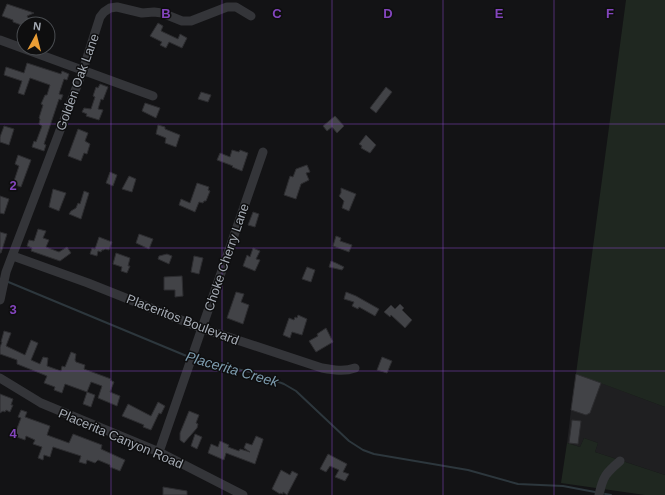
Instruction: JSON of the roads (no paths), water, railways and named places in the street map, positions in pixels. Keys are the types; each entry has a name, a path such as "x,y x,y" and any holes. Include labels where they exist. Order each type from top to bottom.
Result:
{"street":[{"name":"Golden Oak Lane","path":"0,300 6,272 83,70 100,17 110,8 117,7 142,13 162,13 182,21 190,21 227,7 236,7 251,16"},
{"path":"0,40 153,96"},
{"name":"Choke Cherry Lane","path":"159,452 263,152"},
{"name":"Placeritos Boulevard","path":"13,256 88,283 201,328 322,368 339,371 355,368"},
{"name":"Placerita Canyon Road","path":"0,378 41,404 159,452 243,495"},
{"path":"599,495 603,479 608,471 620,461"}],"waterway":[{"name":"Placerita Creek","path":"6,281 189,357"},
{"name":"Placerita Creek","path":"195,359 258,374 284,384 296,391 349,441 363,450 374,454 468,470 518,484 563,486 595,492"},
{"name":"Placerita Creek","path":"605,494 611,495"}]}
